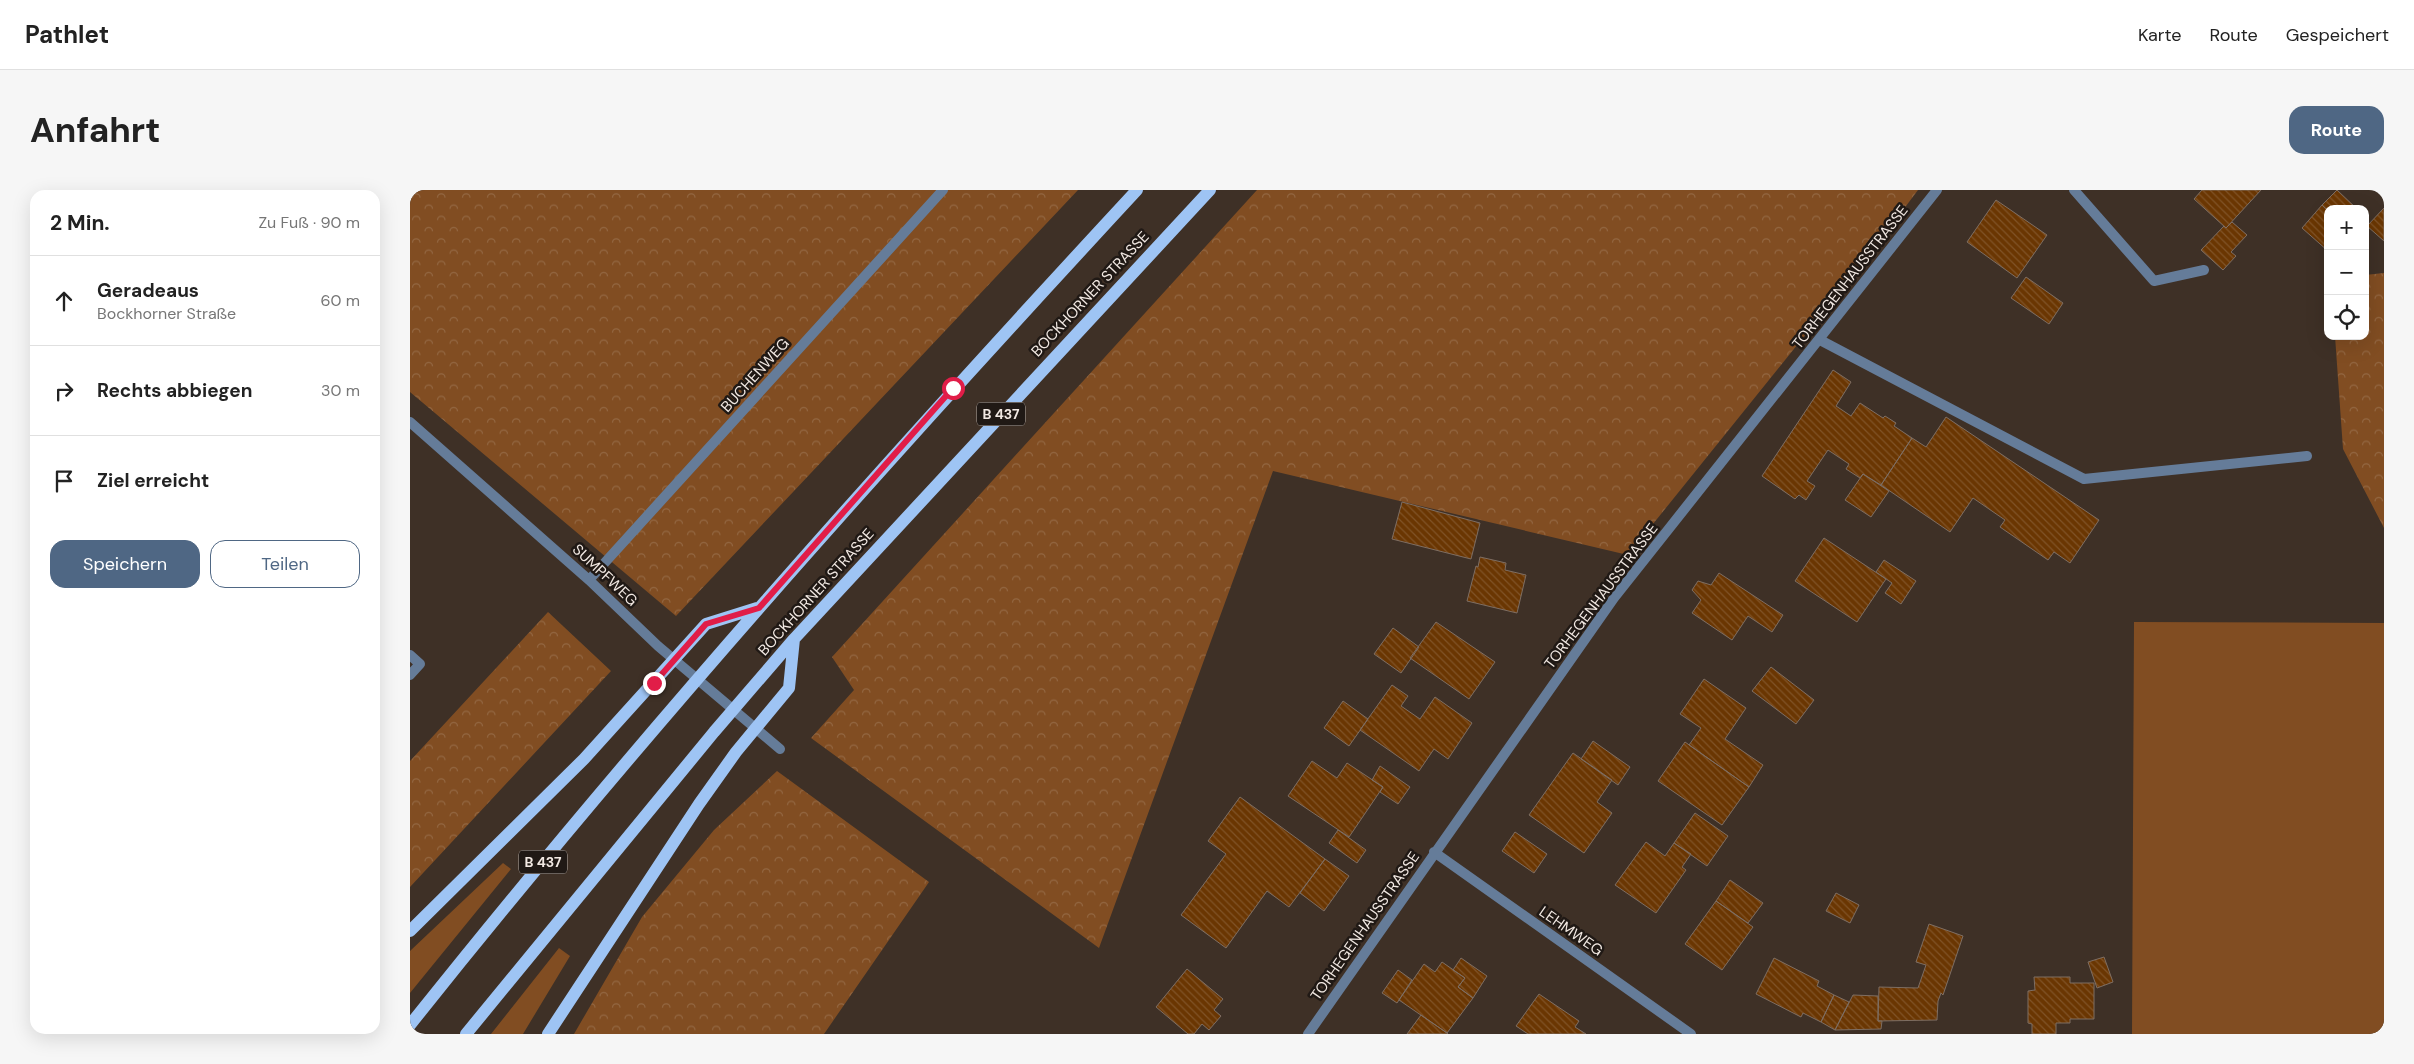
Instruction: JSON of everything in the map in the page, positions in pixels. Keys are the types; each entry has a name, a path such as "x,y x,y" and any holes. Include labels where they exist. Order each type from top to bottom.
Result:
{"main road":[{"name":"B 437","path":"410,1025 475,943 718,654 953,388 1137,190"},
{"name":"BOCKHORNER STRASSE","path":"466,1034 714,732 794,639 1210,190"},
{"path":"410,931 577,766 706,624 759,608"},
{"path":"548,1034 699,804 736,752 789,688 794,639"}],"street":[{"name":"BUCHENWEG","path":"589,580 943,190"},
{"name":"TORHEGENHAUSSTRASSE","path":"1308,1034 1614,598 1937,190"},
{"path":"2074,190 2154,282 2204,270"},
{"path":"1820,340 2084,479 2307,456"},
{"name":"SUMPFWEG","path":"410,422 589,580 658,646 780,749"},
{"path":"410,655 420,664 410,675"},
{"name":"LEHMWEG","path":"1434,852 1691,1034"}],"green space":[{"path":"410,190 1078,190 676,616 410,392"},
{"path":"1257,190 1918,190 1864,262 1628,555 1273,471 1099,948 811,738 854,690 832,657"},
{"path":"2384,273 2384,528 2343,449 2335,340 2369,340 2369,275"},
{"path":"548,612 611,671 410,887 410,761"},
{"path":"2134,622 2384,623 2384,1034 2132,1034"},
{"path":"777,771 929,882 824,1034 574,1034 642,917 714,830"},
{"path":"503,863 511,869 410,993 410,951"},
{"path":"559,948 570,956 523,1034 491,1034"}],"building":[{"path":"2202,190 2261,190 2226,228 2194,199"},
{"path":"2337,190 2353,205 2324,205 2324,207 2322,205"},
{"path":"1996,200 2047,235 2017,278 1967,242"},
{"path":"2322,205 2324,207 2324,247 2302,228"},
{"path":"2384,208 2384,241 2369,228 2369,224"},
{"path":"2232,222 2247,235 2231,252 2236,256 2223,270 2201,250 2224,226 2226,228"},
{"path":"2026,277 2063,303 2049,324 2011,298"},
{"path":"1833,370 1851,382 1836,406 1851,416 1860,403 1883,418 1885,416 1896,423 1894,426 1912,438 1881,485 1863,474 1860,478 1846,469 1849,464 1828,450 1807,481 1815,486 1806,500 1799,495 1795,499 1762,476"},
{"path":"1946,417 2099,520 2070,563 2054,552 2048,560 2000,527 2005,520 1973,498 1950,532 1881,485 1912,438 1926,447"},
{"path":"1863,474 1889,491 1871,517 1845,500"},
{"path":"1402,502 1480,523 1471,559 1392,539"},
{"path":"1824,538 1886,579 1857,622 1795,581"},
{"path":"1480,557 1506,563 1505,570 1526,575 1517,613 1467,601"},
{"path":"1884,560 1916,581 1901,604 1885,593 1892,583 1876,572"},
{"path":"1719,573 1783,615 1772,632 1748,616 1732,640 1692,613 1701,600 1692,590 1698,581 1711,585"},
{"path":"1436,622 1495,662 1469,699 1410,658"},
{"path":"1393,628 1419,647 1401,673 1374,654"},
{"path":"1771,667 1814,700 1796,724 1752,691"},
{"path":"1704,679 1746,708 1725,739 1763,765 1749,787 1689,745 1701,728 1680,714"},
{"path":"1392,685 1408,696 1401,706 1420,719 1435,697 1472,723 1448,759 1434,749 1419,771 1360,730"},
{"path":"1343,701 1368,719 1349,746 1324,728"},
{"path":"1593,741 1630,767 1618,785 1581,759"},
{"path":"1685,742 1749,787 1722,825 1658,781"},
{"path":"1573,753 1612,780 1597,802 1612,813 1584,853 1529,815"},
{"path":"1312,761 1337,778 1347,763 1383,787 1349,837 1288,796"},
{"path":"1380,766 1410,787 1398,804 1380,792 1383,787 1372,780"},
{"path":"1240,797 1325,859 1289,907 1267,891 1226,948 1181,915 1226,854 1208,841"},
{"path":"1695,813 1728,836 1707,866 1674,843"},
{"path":"1338,830 1366,850 1357,863 1329,843"},
{"path":"1515,832 1547,854 1534,873 1502,851"},
{"path":"1646,842 1665,856 1674,843 1691,854 1682,867 1686,870 1656,913 1615,885"},
{"path":"1325,859 1349,876 1324,911 1300,893"},
{"path":"1730,880 1763,903 1748,923 1716,901"},
{"path":"1836,893 1859,905 1850,923 1826,911"},
{"path":"1716,901 1753,927 1722,970 1685,944"},
{"path":"1929,924 1963,936 1943,995 1941,993 1938,1001 1937,1020 1878,1021 1879,987 1918,988 1926,965 1916,962"},
{"path":"2104,957 2113,982 2097,988 2088,962"},
{"path":"1461,958 1487,976 1473,998 1458,987 1465,978 1453,970"},
{"path":"1774,958 1819,981 1817,986 1834,995 1821,1022 1803,1013 1801,1017 1756,994"},
{"path":"1442,962 1465,978 1458,987 1473,998 1447,1033 1399,1000 1424,964 1435,972"},
{"path":"1187,969 1223,999 1214,1010 1221,1016 1209,1030 1202,1024 1194,1034 1188,1034 1156,1007"},
{"path":"1398,970 1412,980 1397,1003 1382,993"},
{"path":"2034,977 2070,977 2070,983 2094,983 2094,1019 2070,1019 2070,1023 2056,1023 2056,1034 2032,1034 2032,1024 2028,1023 2028,991 2035,990"},
{"path":"1539,994 1579,1021 1575,1027 1586,1034 1528,1034 1516,1026"},
{"path":"1834,995 1849,1002 1835,1030 1821,1022"},
{"path":"1853,995 1878,996 1878,1021 1882,1021 1881,1029 1835,1030"},
{"path":"1421,1015 1447,1033 1448,1034 1407,1034"}],"route":[{"path":"654,683 706,624 759,608 953,388"}]}
